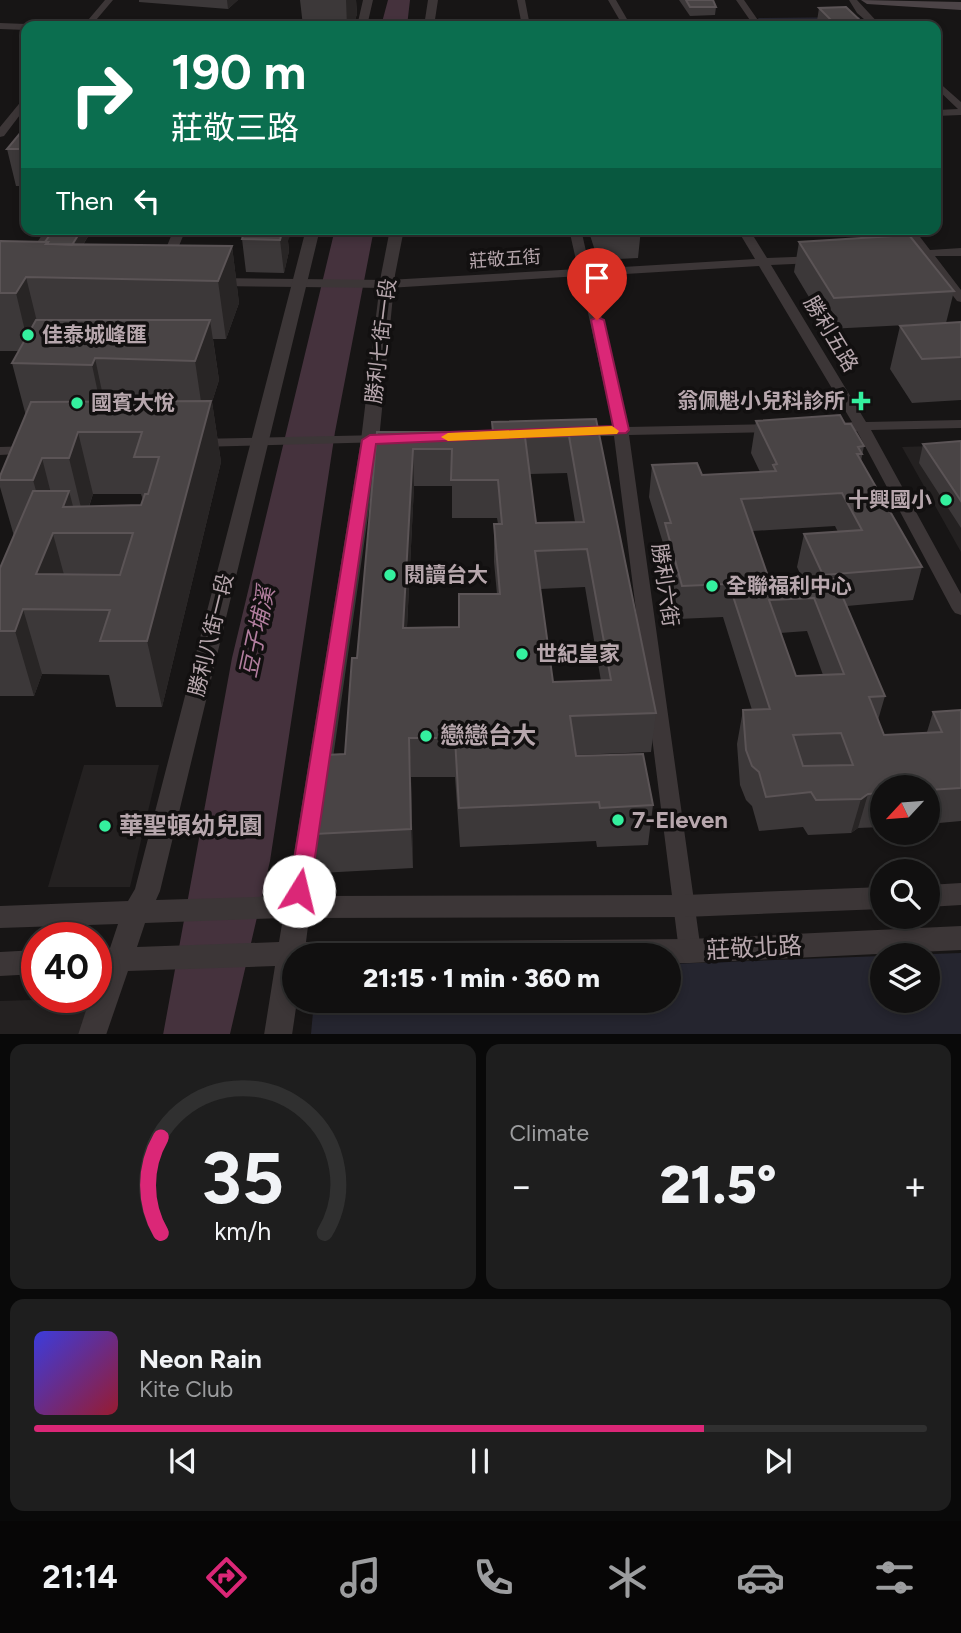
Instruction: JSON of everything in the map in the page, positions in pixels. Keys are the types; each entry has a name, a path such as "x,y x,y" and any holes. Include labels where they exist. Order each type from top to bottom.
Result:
{"main road":[{"path":"867,0 961,6"}],"street":[{"path":"91,21 110,0"},
{"path":"363,21 368,0"},
{"path":"430,21 433,0"},
{"path":"521,0 525,21"},
{"path":"612,0 624,21"},
{"path":"740,0 755,21"},
{"path":"853,0 871,21"},
{"path":"0,26 21,27"},
{"path":"941,88 961,110"},
{"path":"0,134 5,122 21,107"},
{"path":"941,112 961,110"},
{"path":"21,275 48,235"},
{"path":"158,280 177,235"},
{"name":"勝利八街一段","path":"112,952 147,891 312,235"},
{"name":"勝利七街一段","path":"291,943 370,440 396,235"},
{"name":"勝利六街","path":"577,235 621,430 690,951"},
{"name":"勝利五路","path":"747,235 862,426 961,609"},
{"path":"913,235 961,298"},
{"path":"886,255 961,252"},
{"name":"莊敬五街","path":"300,284 388,284 832,258"},
{"path":"197,281 300,284"},
{"path":"816,427 961,424"},
{"path":"558,433 789,428"},
{"path":"187,444 398,439"},
{"path":"0,452 51,449"},
{"path":"940,895 961,894"},
{"name":"莊敬北路","path":"135,911 264,907 685,906 870,898"},
{"path":"0,917 135,911"},
{"name":"莊敬北路","path":"681,951 961,938"},
{"name":"莊敬北路","path":"112,959 282,954"},
{"path":"0,964 21,963"},
{"name":"勝利七街一段","path":"278,1034 282,1005"},
{"name":"勝利八街一段","path":"92,1034 97,1013"}],"shaded area":[{"path":"859,17 862,21 760,21 758,18"},
{"name":"十興國小","path":"961,445 961,552 902,447"},
{"name":"華聖頓幼兒園","path":"84,765 159,765 130,887 48,887"},
{"path":"961,953 961,1034 311,1034 313,1013 681,1013 681,964 870,956 870,1013 940,1013 940,954"},
{"path":"21,1000 21,1013 99,1013 103,1034 0,1034 0,1001"}],"water":[{"path":"388,0 410,0 408,21 382,21"},
{"name":"豆子埔溪","path":"334,235 373,235 335,432 270,861 230,1034 163,1034 232,658"}],"building":[{"path":"686,0 713,0 716,7 690,7"},
{"path":"846,7 861,21 832,21 819,8"},
{"path":"21,132 21,149 7,149"},
{"path":"50,235 78,235 72,245 45,242"},
{"path":"243,235 281,235 280,240 242,239"},
{"path":"909,235 954,291 834,298 799,242"},
{"path":"0,241 232,246 218,281 26,277 16,293 0,293"},
{"path":"36,320 210,320 195,361 95,358 92,365 12,363"},
{"path":"961,322 961,357 922,359 900,326"},
{"path":"211,401 147,641 100,641 110,610 23,609 15,631 0,631 0,568 33,491 69,491 63,507 141,505 145,494 148,494 159,457 134,457 142,432 78,432 69,458 42,458 33,480 0,480 31,402","holes":["53,533 133,533 120,575 36,574"]},
{"path":"840,415 845,424 851,424 864,446 858,447 862,454 857,454 922,567 823,575 804,534 862,530 842,493 741,499 770,582 835,579 885,696 869,697 884,735 942,732 933,712 961,710 961,788 940,789 940,775 870,775 870,794 861,799 816,800 811,792 766,797 759,772 752,766 746,750 743,710 770,709 729,584 682,586 665,523 671,523 652,465 697,463 702,475 776,471 773,465 777,464 756,421","holes":["814,598 844,674 796,676 769,600","841,733 853,765 803,766 793,735"]},
{"path":"596,419 656,713 570,716 576,756 643,754 653,805 600,808 599,802 459,808 455,738 409,738 411,829 315,834 326,755 345,754 352,658 357,658 377,432 493,432 492,422","holes":["569,436 584,522 536,523 525,437","413,449 452,449 451,480 498,480 502,524 494,524 500,594 459,594 459,627 403,628","587,549 611,680 553,682 535,551"]},
{"path":"961,441 961,501 923,444"}],"slow traffic":[{"path":"448,437 612,431"}],"place":[{"name":"佳泰城峰匯","path":"28,335"},
{"name":"翁佩魁小兒科診所","path":"861,401"},
{"name":"國賓大悅","path":"77,403"},
{"name":"十興國小","path":"946,500"},
{"name":"閱讀台大","path":"390,575"},
{"name":"全聯福利中心","path":"712,586"},
{"name":"世紀皇家","path":"522,654"},
{"name":"戀戀台大","path":"426,736"},
{"name":"7-Eleven","path":"618,820"},
{"name":"華聖頓幼兒園","path":"105,826"}],"route":[{"path":"299,891 370,440 621,430 597,320"}]}
